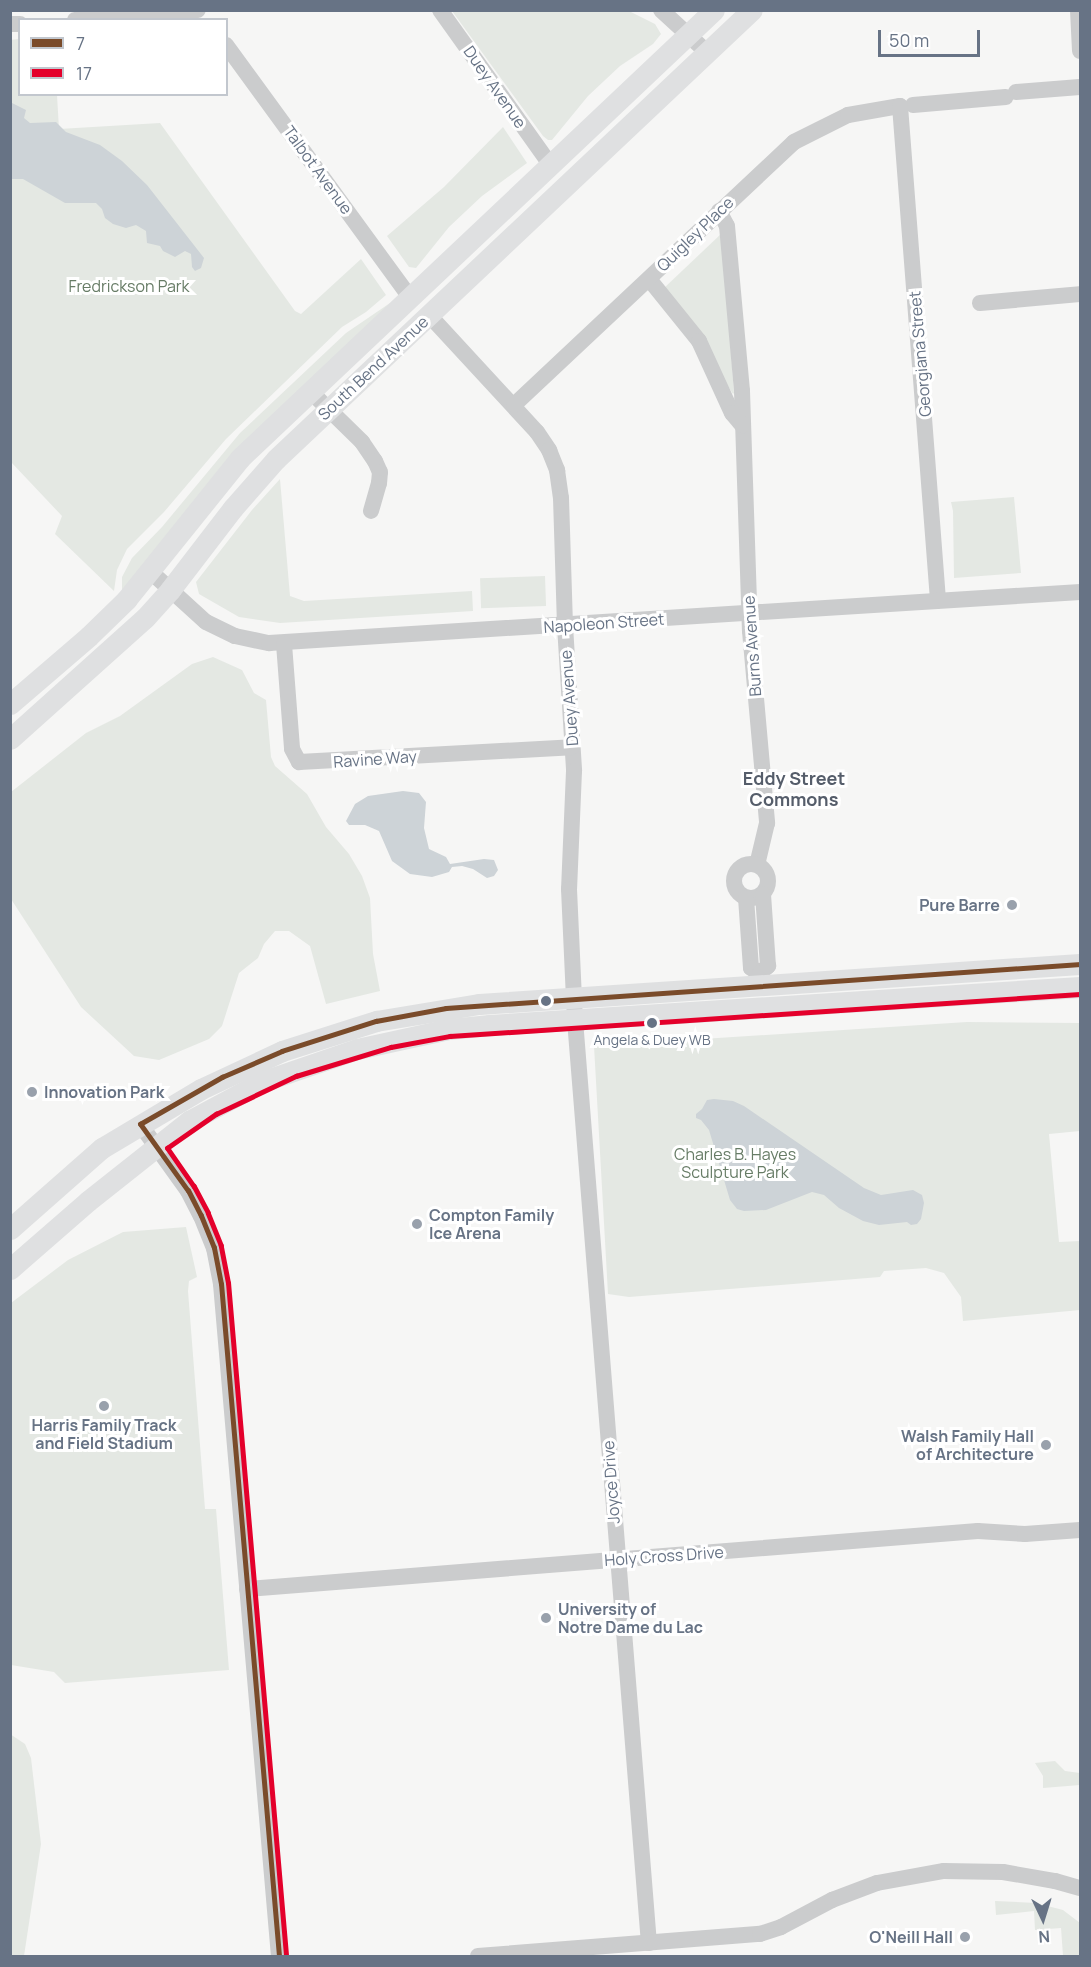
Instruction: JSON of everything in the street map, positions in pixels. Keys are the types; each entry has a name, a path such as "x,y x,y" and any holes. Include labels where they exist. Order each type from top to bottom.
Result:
{"main road":[{"name":"South Bend Avenue","path":"10,705 89,636 151,572 240,458 714,10"},
{"name":"South Bend Avenue","path":"10,739 108,653 170,590 254,483 329,409 752,10"},
{"path":"10,1229 93,1155 140,1124 244,1067 344,1029 446,1008 760,979 1080,964"},
{"path":"10,1269 189,1121 238,1094 293,1069 348,1051 449,1029 1080,987"}],"street":[{"path":"100,18 199,10"},
{"name":"Duey Avenue","path":"440,10 550,164"},
{"path":"661,10 708,53"},
{"path":"1078,10 1080,51"},
{"name":"Talbot Avenue","path":"228,48 409,296"},
{"name":"Quigley Place","path":"514,405 774,159 807,134 848,115 906,105 1080,87"},
{"name":"Georgiana Street","path":"906,105 938,601"},
{"name":"Burns Avenue","path":"719,211 727,226 742,391 749,613 767,823 757,866"},
{"path":"649,279 699,341 732,413 742,425"},
{"path":"980,303 1080,294"},
{"name":"Duey Avenue","path":"429,315 514,405 549,450 557,470 561,498 572,747 569,889 574,1020"},
{"path":"310,391 362,442 375,461 380,472 371,511"},
{"name":"Napoleon Street","path":"151,572 206,622 221,631 256,642 284,644 1080,592"},
{"name":"Ravine Way","path":"284,644 292,749 299,762 572,747"},
{"path":"746,898 751,968 760,979 768,966 763,894 767,885 767,876 757,866 743,867 734,878 738,892 746,898 755,898 763,894"},
{"name":"Joyce Drive","path":"574,1020 616,1560 649,1943"},
{"path":"140,1124 188,1191 214,1248 221,1284 279,1956"},
{"name":"Holy Cross Drive","path":"247,1589 978,1531 1025,1534 1080,1530"},
{"path":"478,1956 760,1934 781,1927 819,1905 855,1890 923,1874 970,1870 1003,1872 1047,1879 1080,1888"}],"green space":[{"path":"452,11 629,11 655,24 661,34 653,44 620,66 588,96 552,140 548,140"},
{"name":"Fredrickson Park","path":"18,39 18,96 57,96 59,129 160,123 295,311 301,314 361,259 386,295 366,312 342,327 226,439 164,512 127,549 117,570 114,591 55,534 62,516 11,462 10,40"},
{"path":"503,127 527,163 482,196 449,227 416,268 409,267 387,236 444,187"},
{"path":"722,233 734,393 733,394 663,289"},
{"path":"390,303 122,591 122,577 132,558 162,527 240,433 346,333"},
{"path":"280,479 290,596 304,601 472,591 473,611 280,623 239,617 199,594 196,582 252,510"},
{"path":"1014,497 1021,573 954,578 951,502"},
{"path":"545,576 546,606 481,608 480,578"},
{"path":"213,657 242,670 254,693 266,700 271,757 275,766 307,794 326,827 349,854 362,876 370,898 373,954 380,991 326,1004 310,946 289,931 275,931 264,944 258,958 239,973 222,1026 209,1039 159,1060 134,1056 81,1007 11,899 11,792 86,733 120,716 192,664"},
{"name":"Charles B. Hayes Sculpture Park","path":"967,1022 1080,1023 1080,1131 1049,1134 1059,1242 1080,1241 1080,1310 963,1321 961,1297 944,1273 926,1268 884,1271 880,1277 629,1297 608,1294 594,1046"},
{"name":"Harris Family Track and Field Stadium","path":"186,1227 197,1277 189,1281 188,1291 205,1509 216,1509 229,1670 65,1683 54,1672 11,1665 11,1303 68,1260 123,1232"},
{"path":"10,1734 25,1744 31,1758 41,1844 24,1956 11,1956"},
{"path":"1055,1761 1065,1771 1080,1773 1080,1785 1043,1788 1043,1776 1035,1763"},
{"path":"995,1901 1036,1903 1063,1910 1080,1923 1080,1956 1063,1956 1061,1928 1035,1930 1034,1911 996,1915"}],"shaded area":[{"path":"10,102 26,110 24,118 30,123 56,122 66,132 100,145 122,161 147,185 204,258 201,268 195,271 192,267 191,254 185,251 175,257 163,251 160,246 147,243 146,231 136,225 126,228 113,224 105,218 102,209 96,203 65,203 23,179 11,179"},
{"path":"403,791 419,793 426,802 424,828 429,849 446,857 450,864 484,859 494,860 498,870 494,876 487,878 473,869 462,866 452,867 449,872 432,877 410,874 392,861 379,831 365,825 349,825 346,821 355,804 368,796"},
{"path":"707,1100 733,1101 744,1106 864,1188 881,1195 913,1190 922,1195 924,1203 921,1219 917,1224 911,1225 907,1222 879,1225 863,1221 839,1208 824,1195 812,1192 766,1210 737,1209 730,1200 709,1130 701,1120 696,1118 696,1114"}],"transit line":[{"name":"7","path":"279,1956 221,1284 214,1248 201,1216 188,1191 140,1124 222,1077 282,1051 376,1021 446,1008 1080,964"},
{"name":"17","path":"286,1955 228,1283 221,1246 208,1213 194,1187 167,1148 216,1114 296,1076 391,1047 450,1036 1080,994"}],"place":[{"name":"Pure Barre","path":"1012,905"},
{"name":"Angela & Duey WB","path":"652,1023"},
{"name":"Innovation Park","path":"32,1092"},
{"name":"Compton Family Ice Arena","path":"417,1224"},
{"name":"Harris Family Track and Field Stadium","path":"104,1406"},
{"name":"Walsh Family Hall of Architecture","path":"1046,1445"},
{"name":"University of Notre Dame du Lac","path":"546,1618"},
{"name":"O'Neill Hall","path":"965,1937"}],"district":[{"name":"Eddy Street Commons","path":"794,789"}]}
